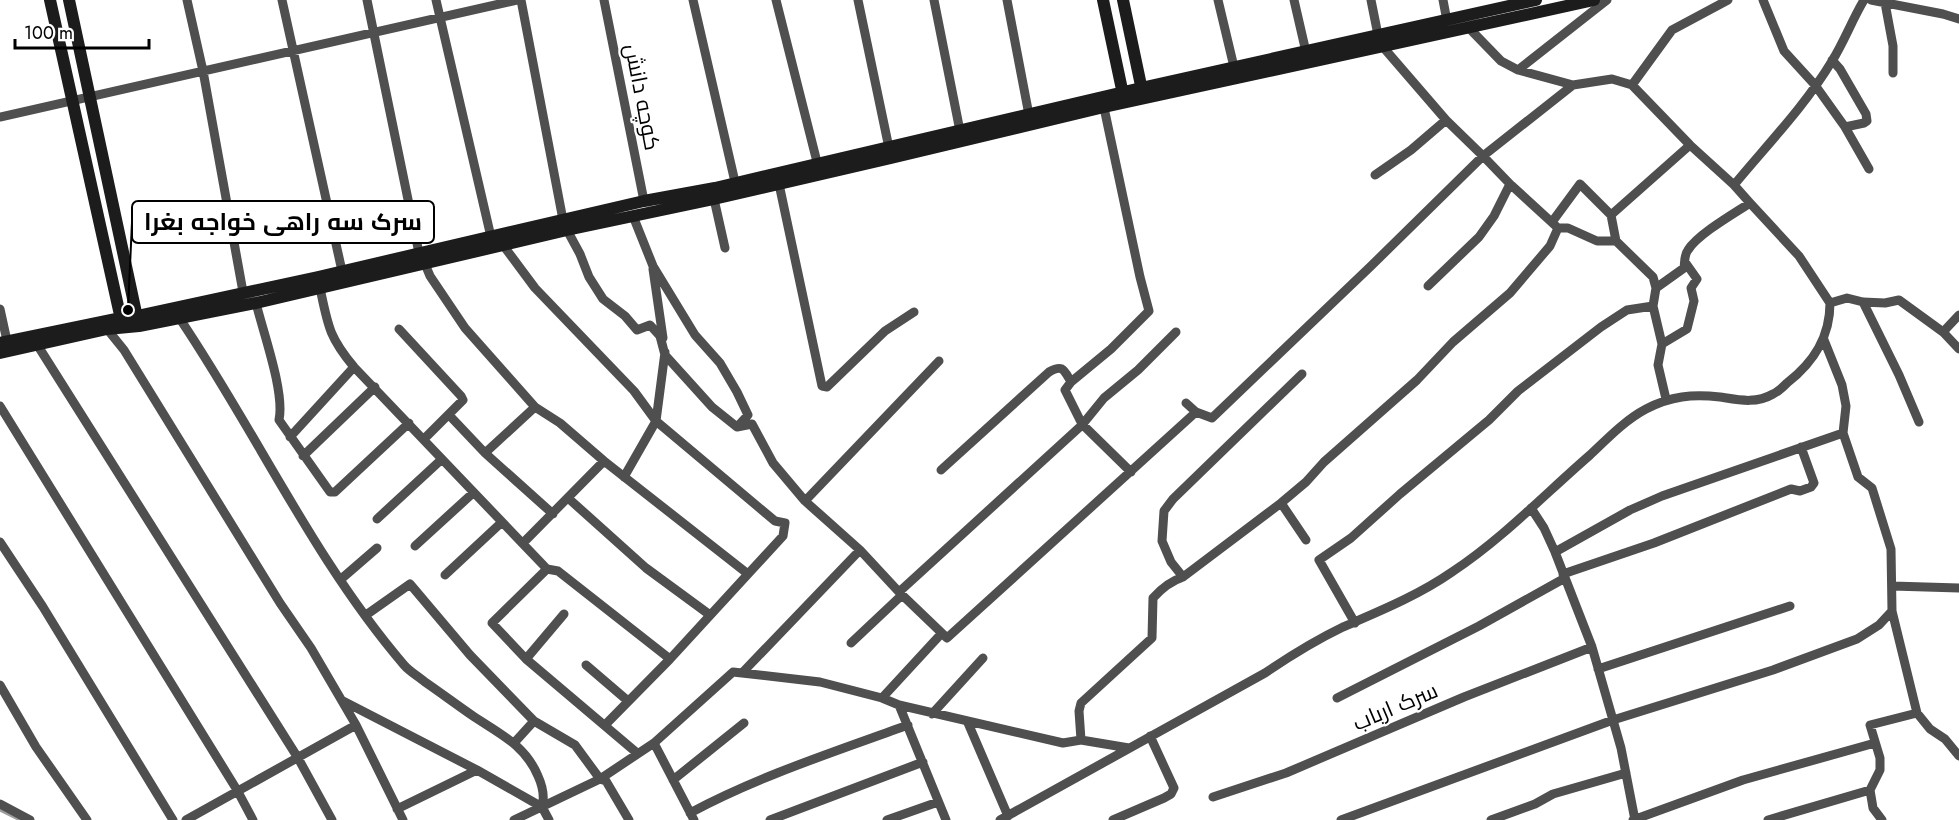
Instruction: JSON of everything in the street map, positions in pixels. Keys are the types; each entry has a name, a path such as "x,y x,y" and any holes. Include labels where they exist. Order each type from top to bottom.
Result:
{"main road":[{"path":"50,0 122,323"},
{"path":"69,0 138,321"},
{"path":"1103,0 1124,98"},
{"path":"1123,0 1143,93"},
{"path":"1143,93 1380,41 1447,21 1536,0"},
{"path":"4,342 122,323 180,319 256,303 320,288 491,237 633,216 714,199 1124,98 1234,67 1306,52 1468,27 1594,0"},
{"path":"138,321 243,292 342,272 504,245 644,201 1029,115 1103,103"},
{"path":"0,353 38,346 107,329 122,323"}],"street":[{"path":"187,0 203,71 243,292"},
{"path":"282,0 342,272"},
{"path":"367,0 422,259 430,276 465,328 535,407 560,423 604,461 748,574"},
{"path":"436,0 491,237"},
{"path":"0,117 517,0"},
{"path":"521,0 565,225 589,278 603,299 625,316 637,330 650,325 660,336 665,355 712,407 737,427 752,424 773,463 805,501 860,550 947,638 1196,412"},
{"name":"کوچه دانش","path":"604,0 644,201"},
{"path":"693,0 735,182"},
{"path":"776,0 817,162"},
{"path":"858,0 889,148"},
{"path":"934,0 960,131"},
{"path":"1007,0 1029,115"},
{"path":"1218,0 1234,67"},
{"path":"1294,0 1306,52"},
{"path":"1371,0 1380,41 1446,120 1510,184 1555,225 1568,228 1597,241 1616,241"},
{"path":"1443,0 1447,21"},
{"path":"1518,70 1607,0"},
{"path":"1632,85 1672,30 1728,0"},
{"path":"1763,0 1784,51 1815,85 1845,127 1869,168"},
{"path":"1734,185 1833,60 1849,25 1864,0"},
{"path":"1871,0 1943,14 1959,20"},
{"path":"1885,3 1893,46 1893,73"},
{"path":"968,723 1004,818 1265,673 1300,650 1384,610 1452,573 1642,411 1666,399 1694,396 1745,402 1773,395 1816,354 1824,340 1830,315 1830,303 1799,256 1734,185 1690,145 1632,85 1612,79 1573,85 1518,70 1501,61 1468,27"},
{"path":"1833,60 1866,114 1867,121 1864,123 1845,127"},
{"path":"1186,403 1196,412 1212,418 1483,156 1573,85"},
{"path":"1103,103 1149,311 1065,390 1082,424 1131,472"},
{"path":"1375,175 1411,150 1446,120"},
{"path":"1611,215 1690,145"},
{"path":"778,184 822,386 827,387 885,331 914,312"},
{"path":"1428,286 1479,237 1494,216 1510,184"},
{"path":"1081,740 1079,711 1081,703 1152,638 1153,598 1306,482 1324,462 1417,380 1453,342 1510,293 1550,246 1555,225 1580,184 1611,215 1616,241 1653,277 1656,288 1653,306 1662,344 1658,365 1666,399"},
{"path":"714,199 725,248"},
{"path":"1656,288 1684,268 1688,249 1697,240 1750,202"},
{"path":"633,216 653,266 695,335 720,363 737,392 748,416 737,427"},
{"path":"504,245 535,288 634,391 656,421 775,520 785,523 783,536 670,659 606,724"},
{"path":"1662,344 1687,329 1694,301 1691,288 1697,279 1685,262"},
{"path":"624,477 656,421 665,355 653,266"},
{"path":"320,288 330,333 339,349 354,367 547,569 558,571 670,659"},
{"path":"1830,303 1847,298 1863,302 1885,303 1899,300 1943,332 1959,349"},
{"path":"1863,302 1919,422"},
{"path":"256,303 276,380 281,411 279,420 332,493 409,423"},
{"path":"1355,623 1319,560 1351,538 1489,420 1518,391 1601,327 1627,310 1653,306"},
{"path":"0,309 4,342"},
{"path":"1943,332 1959,315"},
{"path":"180,319 256,441 292,506 340,580 406,667 472,716 514,743 532,761 545,797 542,807"},
{"path":"107,329 124,350 280,603 311,648 356,725 403,820"},
{"path":"399,329 461,396 462,402 424,439"},
{"path":"851,643 900,593 1082,424 1104,398 1138,370 1176,332"},
{"path":"1824,340 1842,385 1845,406 1844,433 1858,477 1872,488 1891,549 1892,611 1917,713 1930,729 1945,739 1959,756"},
{"path":"38,346 298,758 332,820"},
{"path":"805,501 939,361"},
{"path":"290,437 354,367"},
{"path":"941,470 1049,372 1061,368 1071,382"},
{"path":"1183,577 1171,562 1162,541 1164,510 1302,374"},
{"path":"303,456 375,387"},
{"path":"0,406 237,790 253,820"},
{"path":"486,453 535,407"},
{"path":"448,415 486,453 554,514"},
{"path":"1555,552 1630,510 1662,496 1844,433"},
{"path":"1336,698 1479,626 1564,576 1791,489 1800,491 1811,488 1814,483 1801,447"},
{"path":"377,519 442,459"},
{"path":"523,543 604,461"},
{"path":"415,546 473,492"},
{"path":"568,498 646,568 710,615"},
{"path":"1281,503 1306,540"},
{"path":"1531,508 1544,528 1555,552 1592,647 1626,773 1634,820 1743,780 1875,743"},
{"path":"445,575 501,522"},
{"path":"0,542 49,616 173,820"},
{"path":"340,580 377,548"},
{"path":"742,673 860,550"},
{"path":"547,569 492,623 526,658 638,753"},
{"path":"366,615 410,584 470,656 534,721 575,745 600,779 606,781 629,820"},
{"path":"1892,586 1959,588"},
{"path":"1598,669 1790,606"},
{"path":"1341,820 1613,720 1773,670 1857,639 1879,625 1892,611"},
{"path":"526,658 564,614"},
{"path":"882,698 941,634"},
{"name":"سرک ارباب","path":"1213,797 1286,773 1464,697 1592,647"},
{"path":"932,714 983,658"},
{"path":"586,665 628,701"},
{"path":"514,820 600,779 654,743 733,672 820,682 932,714 1063,743 1081,740 1129,748"},
{"path":"0,685 36,747 87,820"},
{"path":"342,701 477,770 542,807 549,820"},
{"path":"899,705 946,820"},
{"path":"1882,820 1873,808 1870,790 1880,770 1880,758 1871,724 1917,713"},
{"path":"514,743 534,721"},
{"path":"673,780 744,723"},
{"path":"186,820 356,725"},
{"path":"654,743 692,817 723,795 908,725"},
{"path":"1113,820 1164,798 1171,794 1174,788 1150,736"},
{"path":"770,820 923,762"},
{"path":"397,809 477,770"},
{"path":"1491,820 1535,804 1553,794 1626,773"},
{"path":"1768,820 1870,790"},
{"path":"887,820 938,802"},
{"path":"0,804 30,820"}],"waterway":[{"path":"0,810 20,820"}],"place":[{"name":"سرک سه راهی خواجه بغرا","path":"128,310"}]}
